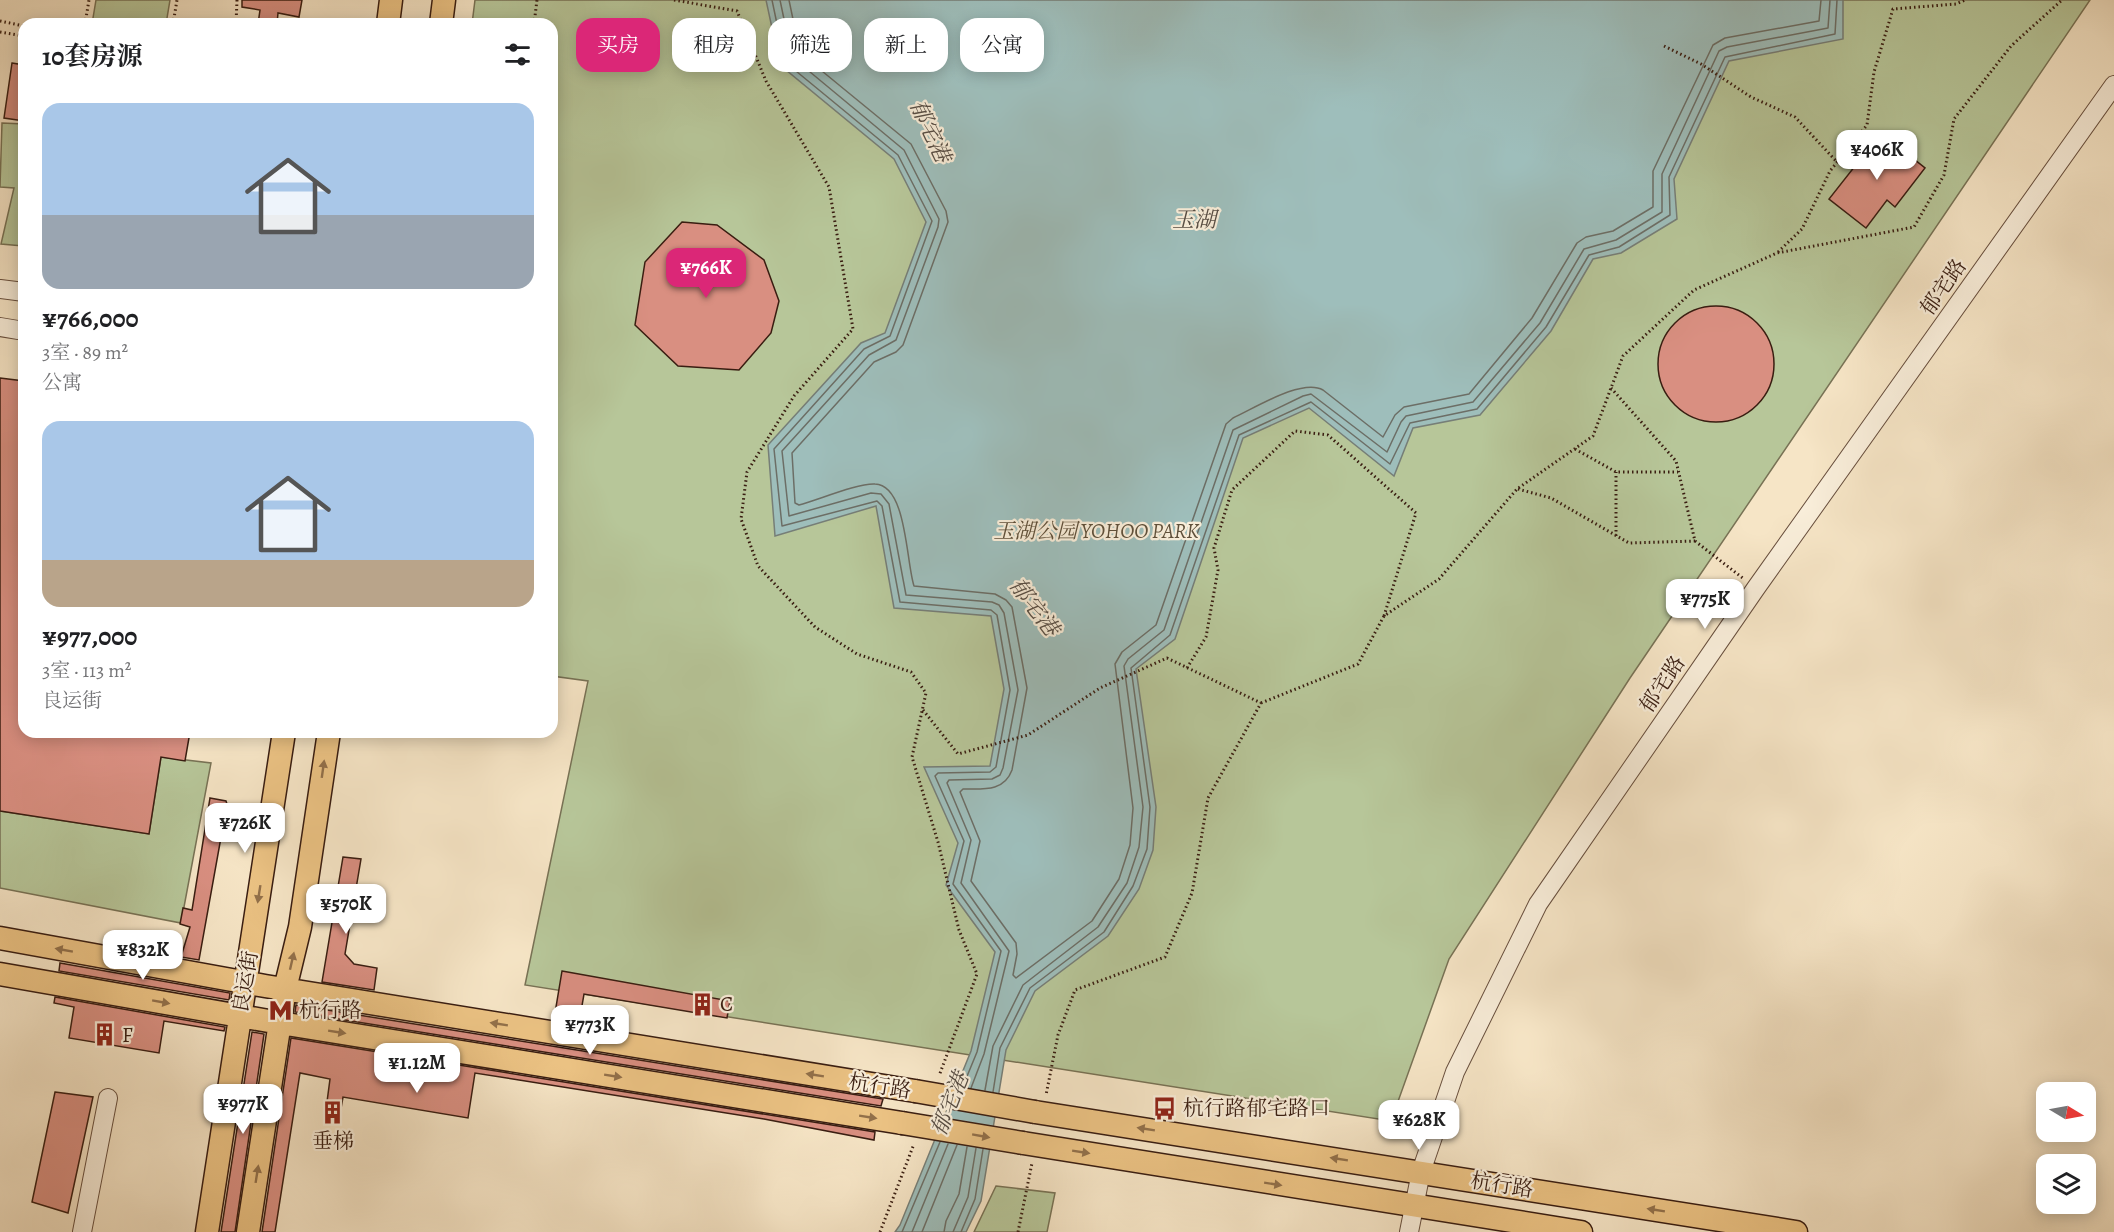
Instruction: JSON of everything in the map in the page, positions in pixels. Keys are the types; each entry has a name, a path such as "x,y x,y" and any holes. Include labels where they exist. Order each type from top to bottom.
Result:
{"main road":[{"path":"389,18 391,0"},
{"path":"442,18 444,0"},
{"name":"良运街","path":"207,1232 238,1016 246,982 283,738"},
{"name":"良运街","path":"248,1232 279,1023 300,927 328,738"},
{"name":"杭行路","path":"0,938 285,989 1796,1232"},
{"name":"杭行路","path":"0,974 909,1131 1029,1144 1581,1232"}],"street":[{"name":"郁宅路","path":"1409,1232 1422,1172 1455,1072 1538,904 1755,588 2114,85"},
{"path":"0,289 18,291"},
{"path":"0,327 18,330"},
{"path":"82,1232 108,1098"}],"path":[{"path":"86,18 89,0"},
{"path":"174,18 177,0"},
{"path":"236,18 237,0"},
{"path":"535,18 537,0"},
{"path":"674,0 737,11 766,81 829,188 853,329 794,396 747,472 741,519 758,566 815,627 856,654 911,672 926,693 912,757 938,842 959,930 977,974 936,1084"},
{"path":"1777,253 1802,229 1830,171 1868,125 1874,72 1893,9 1956,4 1965,0"},
{"path":"1383,616 1439,579 1517,489 1593,436 1623,356 1694,290 1777,253 1914,227 1944,175 1954,119 2011,46 2062,0"},
{"path":"0,21 18,25"},
{"path":"0,32 18,35"},
{"path":"1664,46 1701,64 1751,97 1795,117 1838,162"},
{"path":"1611,388 1676,461 1695,540 1755,588"},
{"path":"1039,1112 1058,1035 1075,990 1165,957 1192,893 1208,798 1262,703 1358,664 1383,616 1416,513 1328,435 1295,431 1232,490 1214,548 1218,570 1206,637 1188,668"},
{"path":"1574,449 1616,472 1678,472"},
{"path":"1616,472 1616,536"},
{"path":"1517,489 1551,498 1629,543 1695,540"},
{"path":"922,710 958,754 1028,735 1100,688 1167,658 1262,703"},
{"path":"880,1232 909,1131"},
{"path":"1018,1232 1029,1144"}],"green space":[{"path":"96,0 170,0 167,18 93,18"},
{"name":"玉湖公园 YOHOO PARK","path":"475,0 2090,0 1630,678 1449,959 1391,1121 525,985 588,681 558,677 558,18 473,18"},
{"path":"2,123 18,124 18,246 1,244 14,188 0,187"},
{"path":"161,757 211,763 181,923 0,888 0,811 149,834"},
{"path":"996,1186 1055,1193 1047,1232 974,1232"}],"water":[{"name":"玉湖","path":"766,0 1843,0 1843,39 1729,61 1674,179 1677,219 1621,253 1593,259 1551,331 1480,415 1413,428 1394,476 1309,408 1243,438 1175,639 1136,669 1156,807 1153,850 1139,889 1108,936 1035,991 1006,1050 981,1201 966,1232 895,1232 900,1225 971,1051 995,952 946,885 958,843 924,767 990,766 1004,689 991,616 894,608 876,506 775,536 768,445 861,343 885,333 926,222 894,159 788,72 852,72 852,18 770,18"}],"building":[{"path":"242,0 302,0 299,17 278,13 278,18 259,18 260,10 242,7"},
{"path":"12,63 18,64 18,120 4,118"},
{"path":"1881,133 1925,168 1895,207 1887,200 1866,228 1829,199"},
{"path":"682,222 717,225 764,260 779,301 771,333 739,370 678,366 635,325 645,262"},
{"path":"1716,306 1738,311 1757,323 1769,342 1774,364 1769,386 1757,405 1738,417 1716,422 1694,417 1675,405 1663,386 1658,364 1663,342 1675,323 1694,311"},
{"path":"0,378 18,380 18,738 189,738 185,761 161,757 149,834 0,811"},
{"path":"210,798 226,801 227,804 199,960 181,957 190,927 180,924 183,908 192,910"},
{"path":"343,857 361,859 345,954 354,964 377,968 374,990 322,982"},
{"path":"60,963 230,993 229,1000 59,971"},
{"path":"562,971 730,1001 727,1018 584,994 579,1023 554,1019"},
{"path":"55,997 225,1027 224,1031 164,1021 159,1053 69,1038 74,1007 54,1003"},
{"path":"296,1005 883,1099 881,1106 295,1012"},
{"path":"252,1032 264,1034 235,1232 221,1232"},
{"path":"291,1038 875,1132 874,1140 764,1119 475,1073 468,1118 343,1097 339,1120 325,1117 330,1079 300,1073 275,1232 262,1232"},
{"path":"55,1092 93,1097 68,1213 32,1202"}],"place":[{"name":"C","path":"702,1004"},
{"name":"杭行路","path":"281,1010"},
{"name":"F","path":"104,1035"},
{"name":"杭行路郁宅路口","path":"1165,1108"},
{"name":"垂梯","path":"333,1113"}],"water label":[{"name":"郁宅港","path":"930,131"},
{"name":"郁宅港","path":"1034,607"},
{"name":"郁宅港","path":"950,1104"}]}
